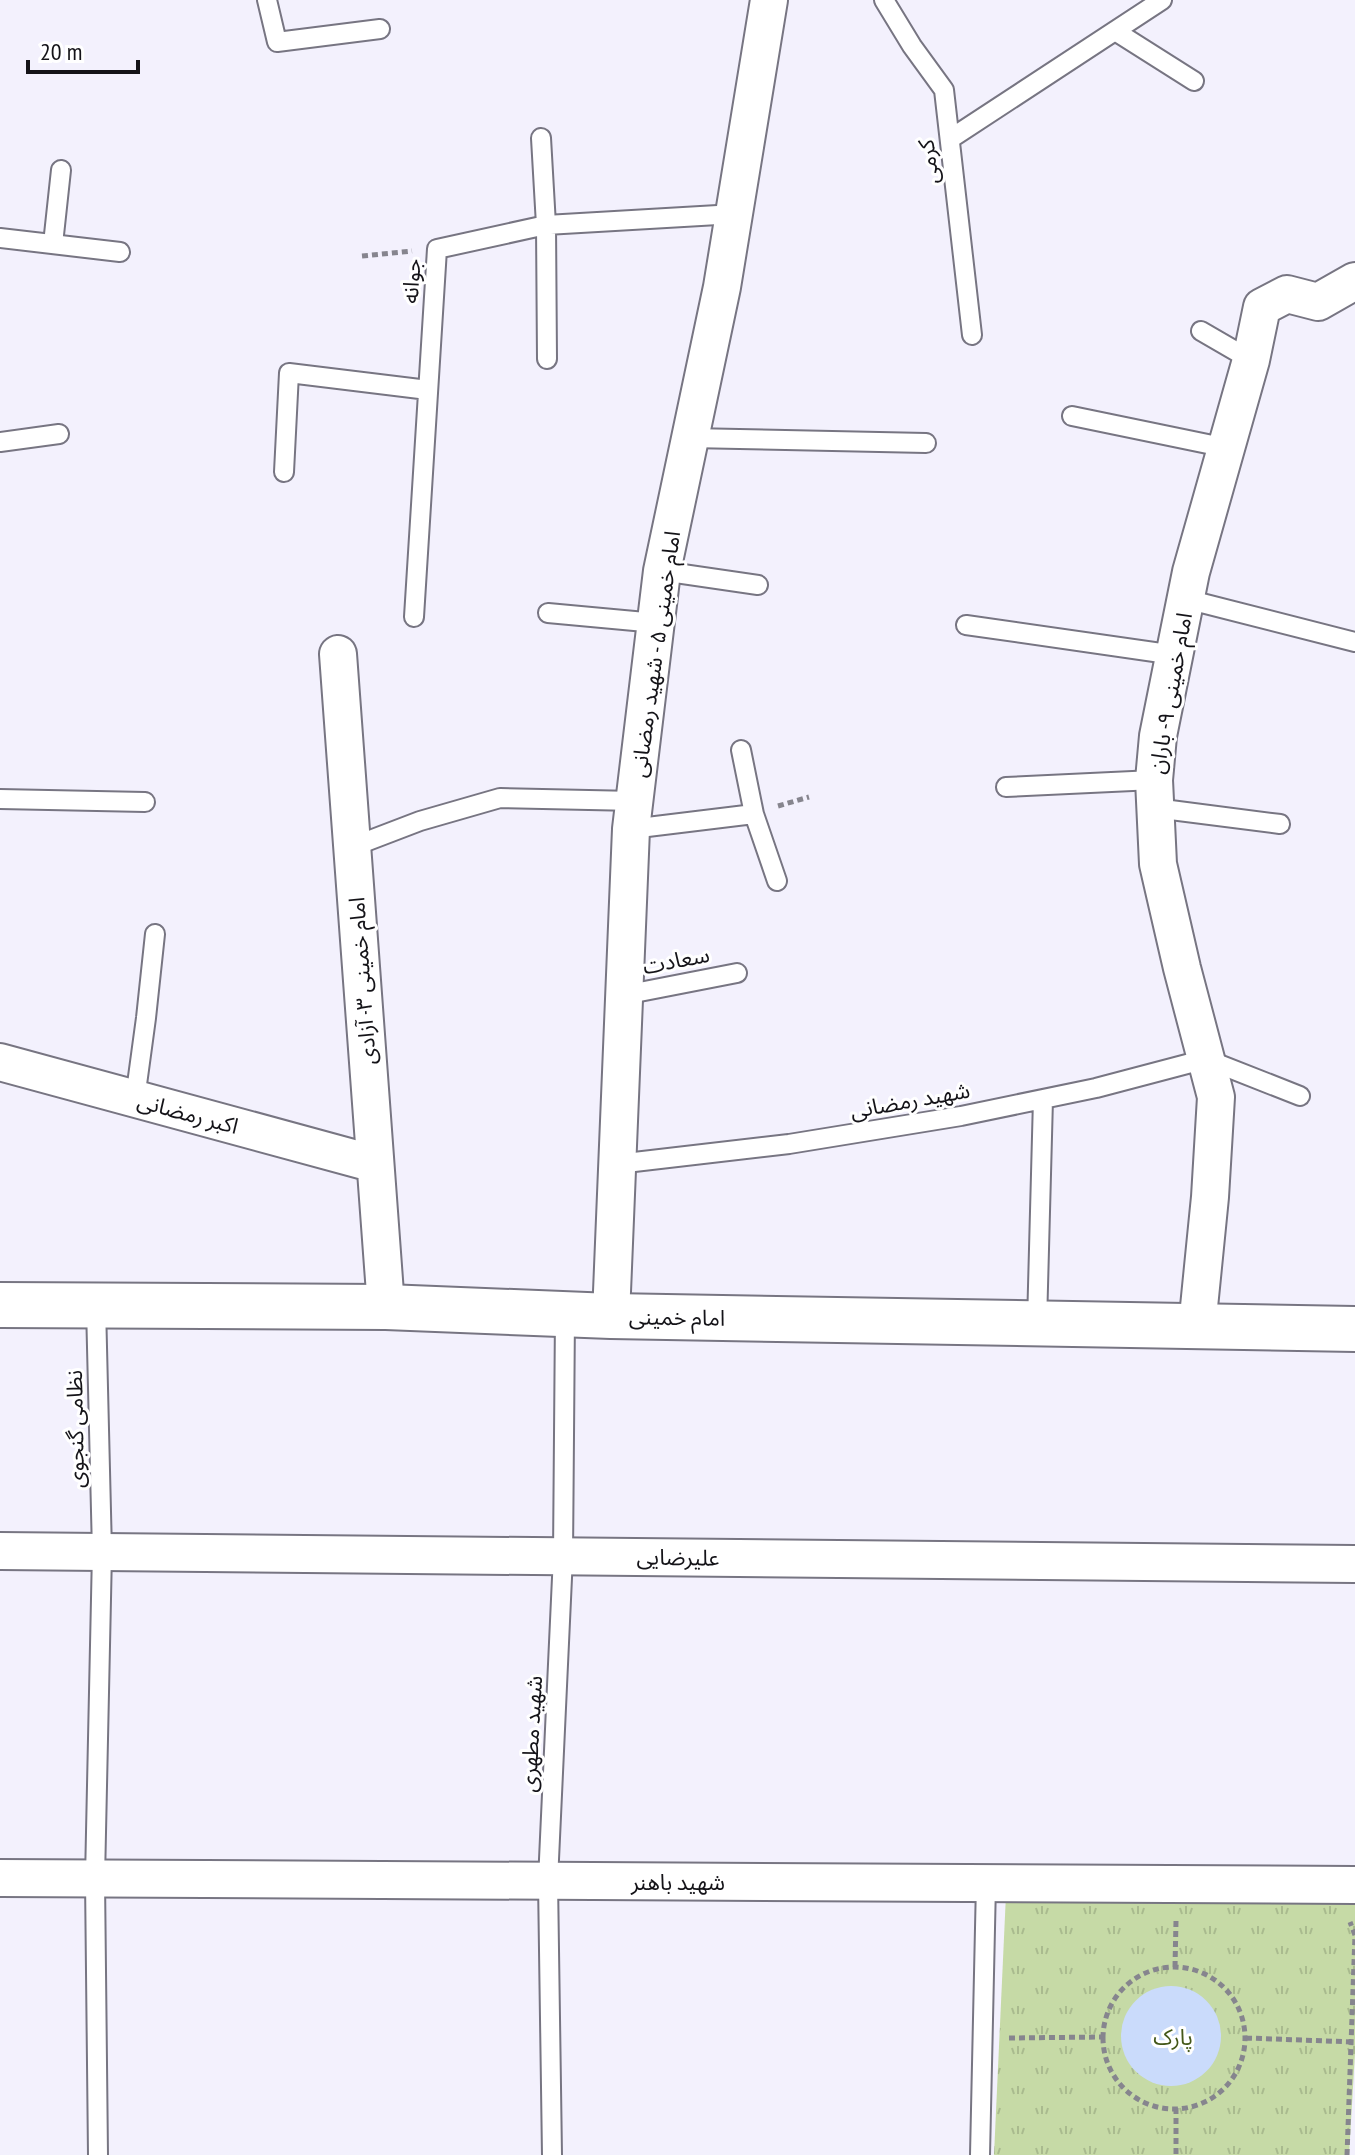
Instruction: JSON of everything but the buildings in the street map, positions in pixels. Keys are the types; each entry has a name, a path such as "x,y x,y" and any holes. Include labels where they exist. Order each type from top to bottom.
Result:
{"main road":[{"name":"امام خمینی","path":"0,1305 386,1307 611,1316 1355,1329"}],"street":[{"name":"امام خمینی ۵ - شهید رمضانی","path":"611,1316 633,815 662,571 722,287 769,0"},
{"name":"امام خمینی ۹- باران","path":"1197,1327 1216,1097 1158,864 1154,794 1158,736 1191,572 1251,360 1262,307 1287,294 1318,302 1355,281"},
{"name":"امام خمینی ۳- آزادی","path":"338,654 386,1307"},
{"name":"اکبر رمضانی","path":"0,1062 375,1164"},
{"name":"علیرضایی","path":"0,1551 1355,1564"},
{"name":"شهید باهنر","path":"0,1878 1177,1884 1352,1900"}],"lane":[{"path":"267,0 277,42 380,29"},
{"name":"کرمی","path":"884,0 944,90 972,335"},
{"path":"950,139 1162,0"},
{"path":"1115,31 1194,81"},
{"path":"541,138 546,225 547,359"},
{"path":"53,244 61,170"},
{"name":"جوانه","path":"414,617 437,249 546,225 735,214"},
{"path":"0,238 120,252"},
{"path":"1201,331 1251,360"},
{"path":"284,472 289,373 428,390"},
{"path":"1072,416 1227,448"},
{"path":"0,442 59,434"},
{"path":"690,438 926,443"},
{"path":"662,571 758,585"},
{"path":"1186,599 1355,642"},
{"path":"548,613 656,623"},
{"path":"966,625 1175,655"},
{"path":"741,750 754,814 777,881"},
{"path":"1006,787 1154,794 1280,824"},
{"path":"352,847 420,821 500,798 633,815 754,814"},
{"path":"0,799 145,802"},
{"path":"135,1099 155,934"},
{"name":"سعادت","path":"624,995 737,973"},
{"path":"1206,1059 1300,1096"},
{"name":"شهید رمضانی","path":"617,1164 789,1144 961,1116 1096,1088 1206,1059"},
{"path":"1037,1324 1043,1099"},
{"name":"نظامی گنجوی","path":"96,1305 102,1552 95,1879 98,2155"},
{"name":"شهید مطهری","path":"552,2155 548,1881 563,1556 565,1314"},
{"path":"980,2155 986,1883"}],"path":[{"path":"362,256 437,249"},
{"path":"1175,1967 1177,1884"},
{"path":"1347,2155 1353,2042 1355,1935 1352,1900"},
{"path":"1175,1967 1211,1976 1230,1993 1242,2014 1246,2038 1241,2063 1229,2084 1210,2100 1186,2108 1162,2108 1140,2101 1123,2087 1110,2069 1103,2047 1104,2025 1112,2004 1125,1986 1144,1973 1175,1967"},
{"path":"982,2039 1104,2037"},
{"path":"1246,2038 1353,2042"},
{"path":"1176,2108 1176,2155"}],"green space":[{"name":"پارک","path":"1006,1894 1355,1897 1355,2053 1349,2155 994,2155"}],"water":[{"path":"1171,1986 1199,1994 1213,2008 1221,2036 1213,2064 1199,2078 1171,2086 1143,2078 1129,2064 1121,2036 1129,2008 1143,1994"}]}
